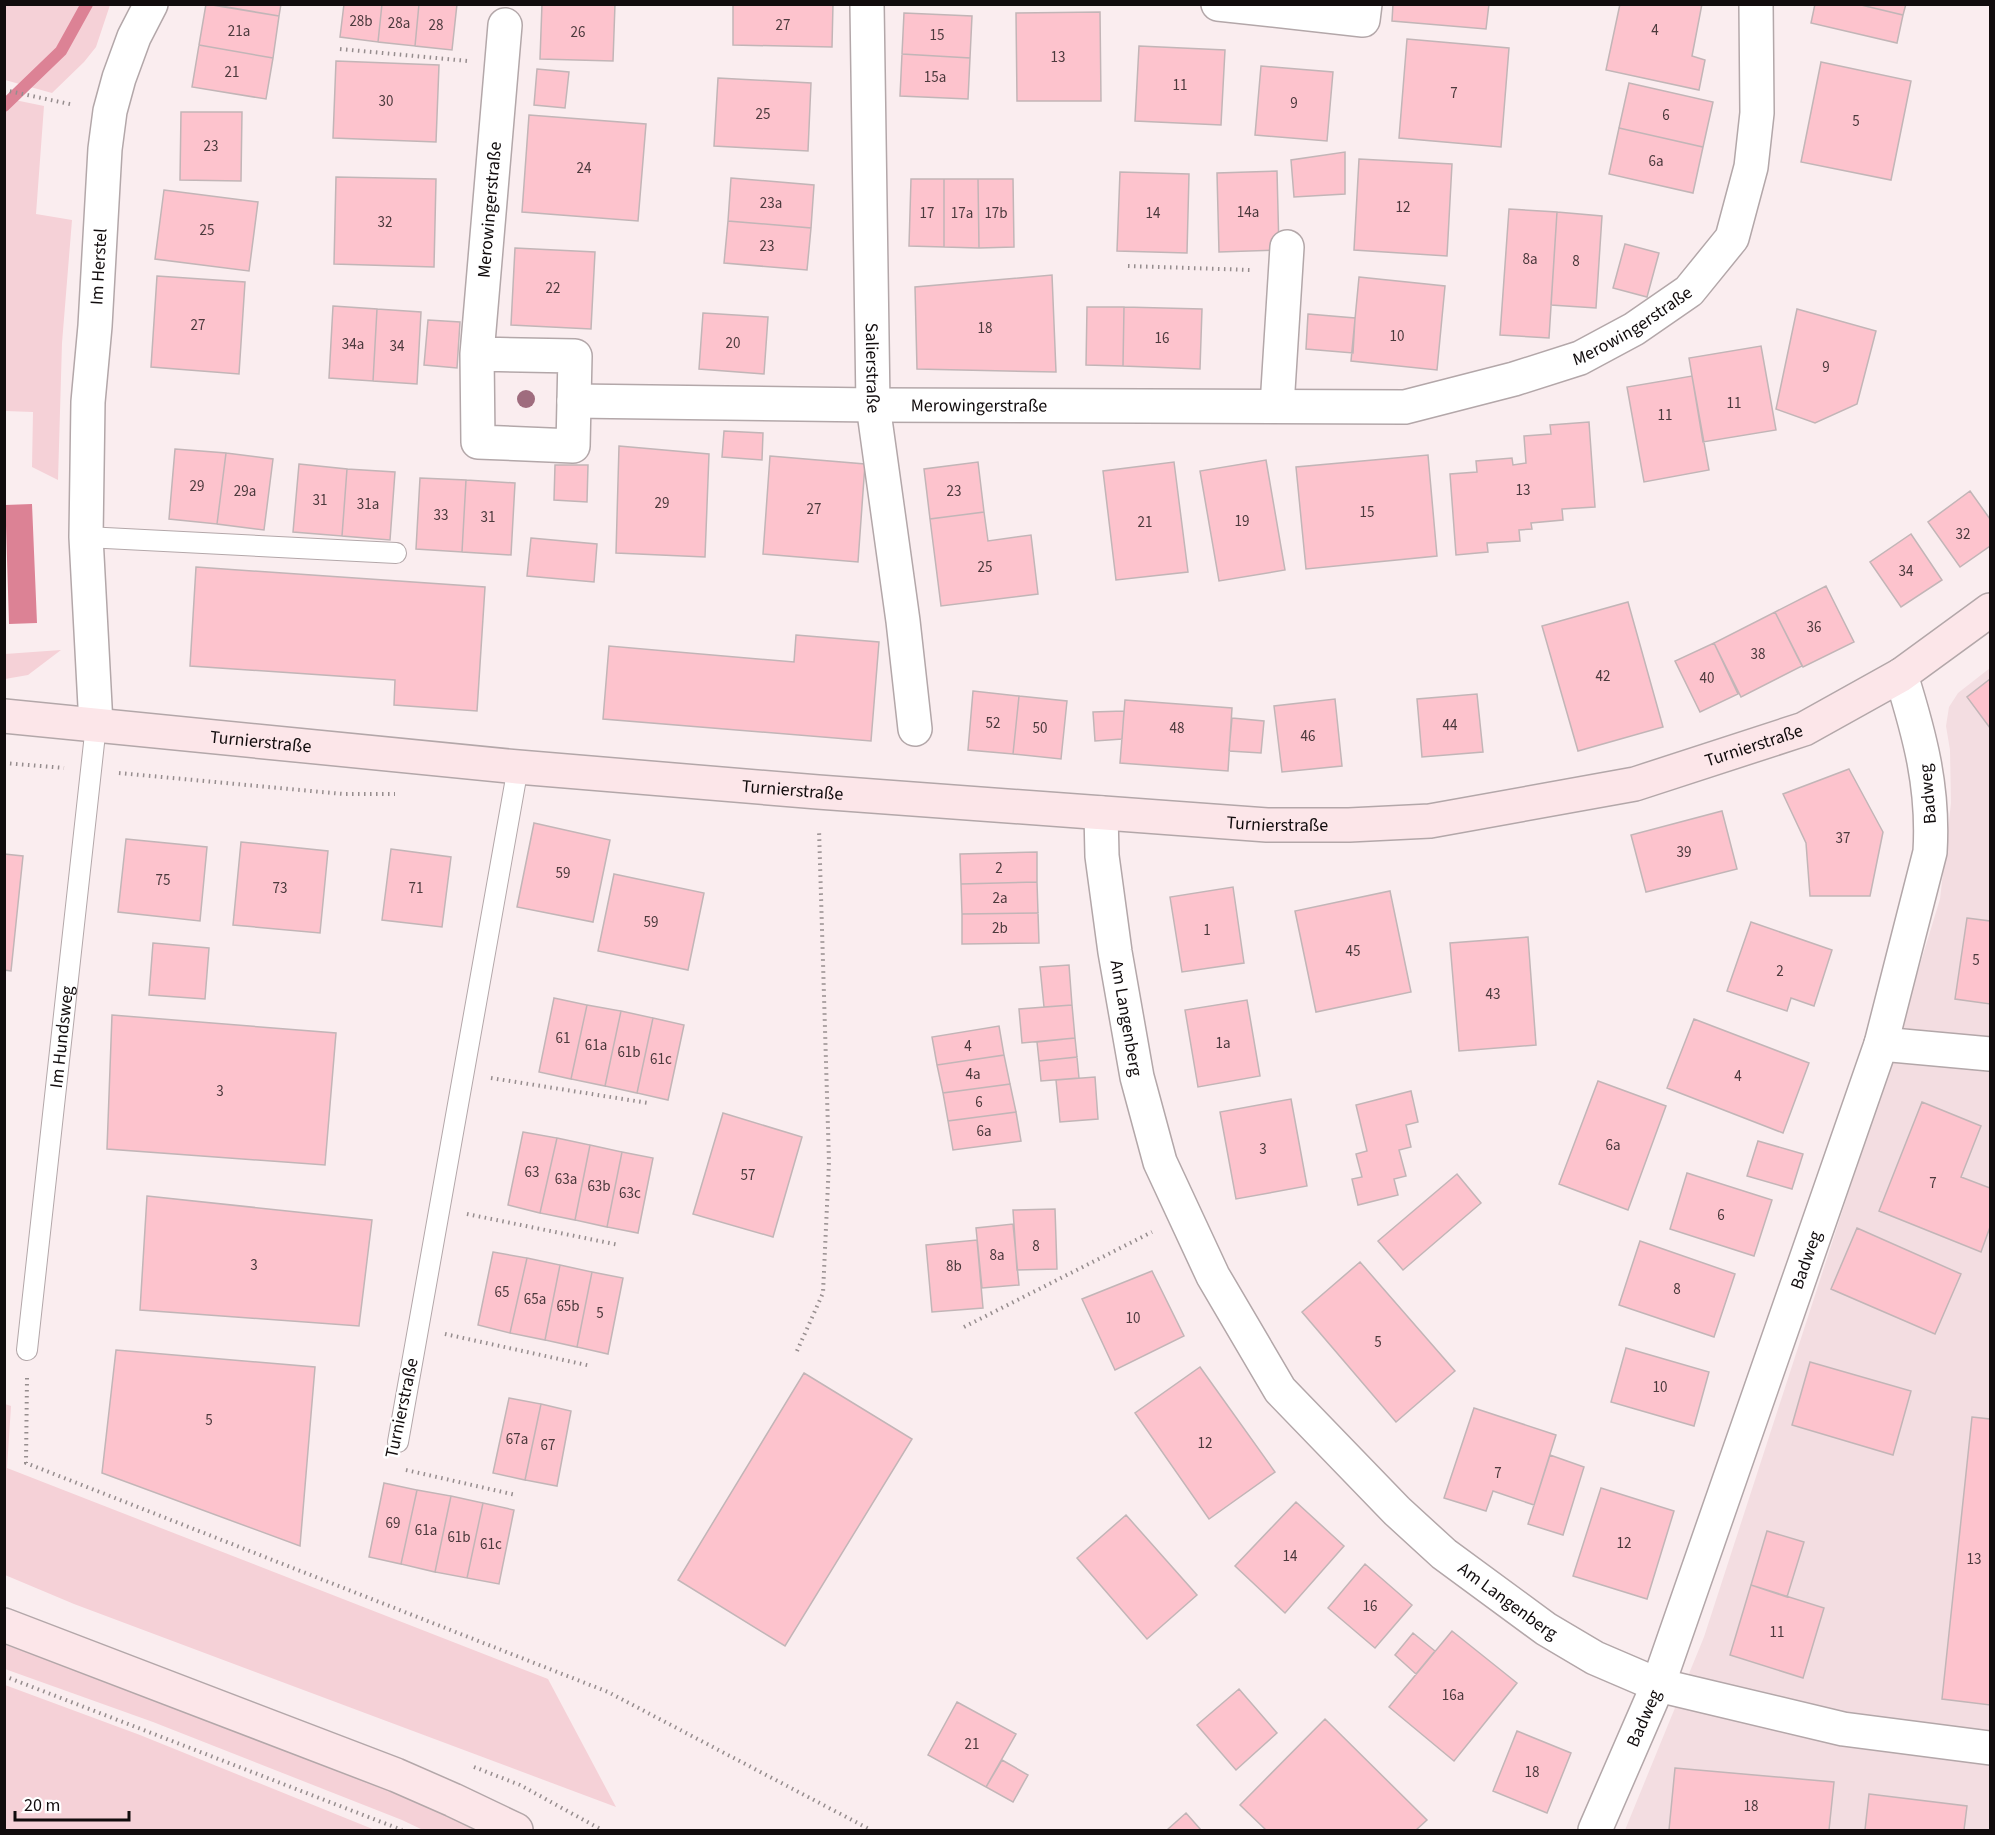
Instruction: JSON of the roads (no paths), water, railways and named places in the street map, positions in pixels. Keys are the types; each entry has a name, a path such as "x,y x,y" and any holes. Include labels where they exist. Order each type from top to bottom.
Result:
{"main road":[{"name":"Turnierstraße","path":"4,716 518,767 818,792 1267,825 1349,825 1441,819 1635,784 1804,729 1901,675 1990,610"},
{"path":"4,1625 396,1775 516,1830"}],"street":[{"name":"Im Herstel","path":"96,725 86,537 88,402 95,326 105,149 110,111 119,78 134,37 151,4"},
{"name":"Salierstraße","path":"867,4 873,405 903,621 915,729"},
{"path":"1218,4 1363,20 1365,4"},
{"name":"Merowingerstraße","path":"574,401 873,405 1405,407 1514,379 1580,358 1634,329 1689,291 1732,238 1751,167 1757,113 1756,4"},
{"name":"Merowingerstraße","path":"477,354 575,356 573,446 478,442 477,354 505,25"},
{"path":"1277,406 1286,259"},
{"name":"Badweg","path":"1595,1830 1658,1685 1881,1044 1930,852 1932,828 1926,760 1901,675"},
{"name":"Am Langenberg","path":"1101,813 1102,856 1114,942 1137,1077 1160,1161 1213,1276 1280,1390 1397,1511 1444,1554 1546,1629 1595,1658 1658,1685 1843,1729 1990,1748"},
{"path":"1881,1044 1990,1054"}],"lane":[{"path":"86,537 396,553"},
{"name":"Im Hundsweg","path":"27,1350 96,725"},
{"name":"Turnierstraße","path":"398,1442 518,767"}],"waterway":[{"path":"4,106 61,51 87,4"}]}
